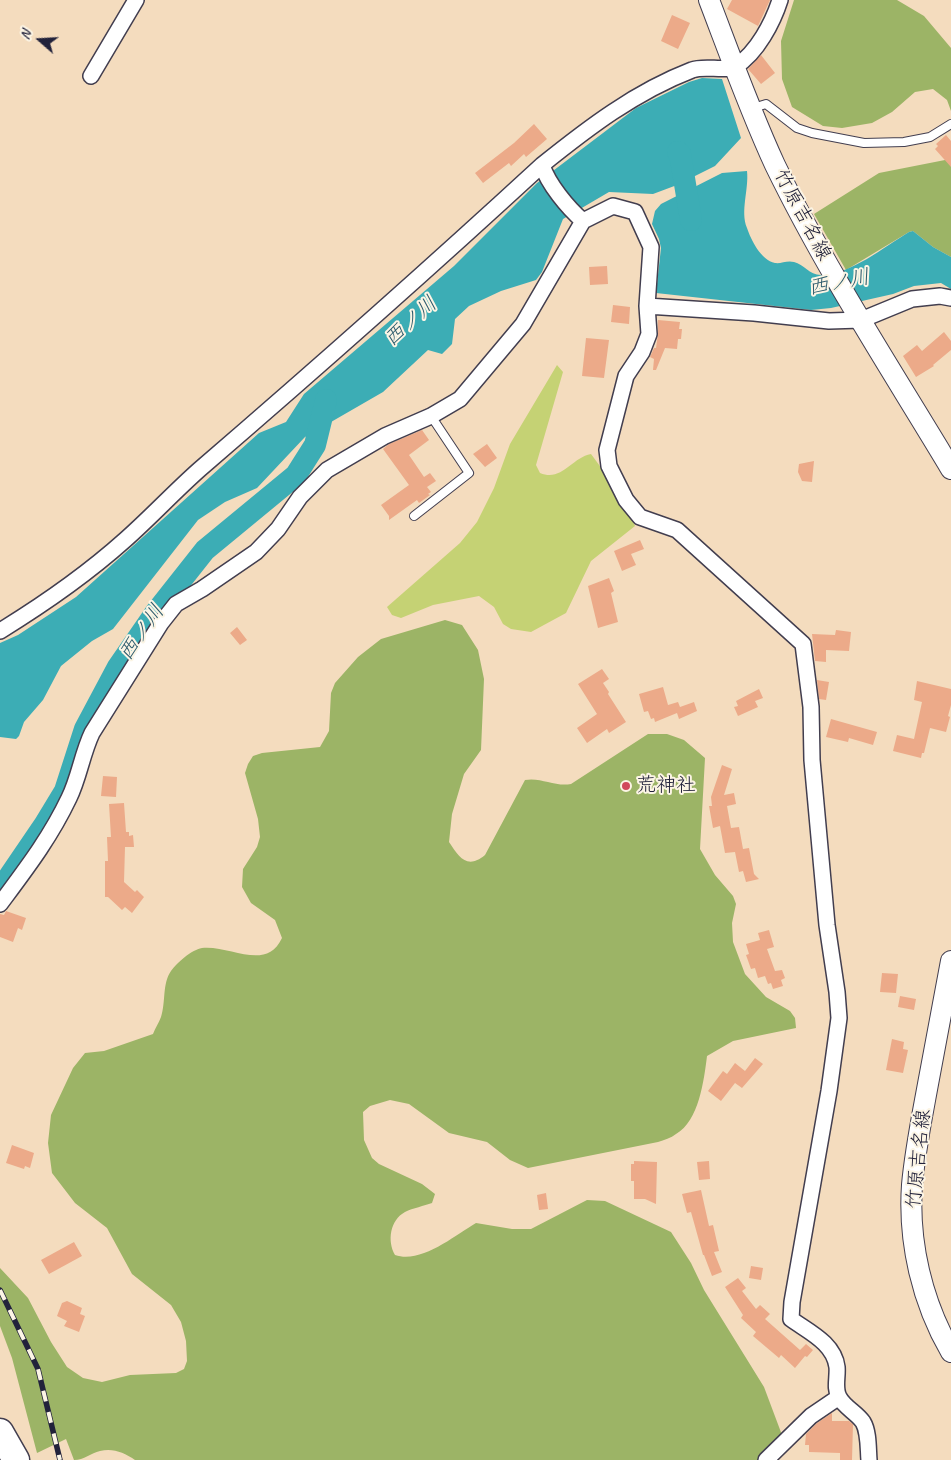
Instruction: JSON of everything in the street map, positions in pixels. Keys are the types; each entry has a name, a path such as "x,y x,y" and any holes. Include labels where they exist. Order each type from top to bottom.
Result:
{"highway":[{"path":"0,1432 16,1460"}],"main road":[{"name":"竹原吉名線","path":"709,0 751,109 775,164 823,257 951,469"},
{"name":"竹原吉名線","path":"951,961 919,1135 912,1187 913,1231 918,1265 929,1306 951,1352"}],"street":[{"path":"91,76 136,0"},
{"path":"0,631 67,587 124,541 194,474 543,170 585,130 632,98 694,69 735,67 750,53 762,37 780,0"},
{"path":"543,170 578,217"},
{"path":"0,904 49,837 70,796 84,750 92,733 161,623 176,604 256,552 278,529 300,497 328,470 385,436 431,416 460,398 523,324 578,217 613,206 635,212 651,248 647,306 649,334 642,352 626,376 607,450 608,466 626,500 640,517 677,530 803,644 811,707 812,760 827,925 838,992 839,1018 829,1091 792,1302 791,1319 824,1342 834,1353 838,1368 836,1384 839,1397 863,1423 869,1460"},
{"path":"647,306 754,313 830,321 859,316 912,299 940,296 951,298"},
{"path":"766,1460 811,1416 839,1397"}],"lane":[{"path":"751,109 766,104 797,128 812,133 864,143 904,142 930,137 951,124"},
{"path":"414,516 469,473 431,416"}],"green space":[{"path":"794,0 897,0 924,16 951,48 951,111 947,100 933,89 915,92 892,112 872,123 842,128 823,126 792,107 782,79 781,41"},
{"path":"951,156 951,257 933,247 913,231 846,270 814,214 879,173 945,160"},
{"path":"557,365 563,372 536,465 540,473 554,474 561,472 584,456 591,454 619,492 635,526 591,561 566,613 531,632 511,629 503,624 494,607 479,596 433,605 401,618 392,615 387,607 460,543 477,522 494,488 510,444"},
{"path":"445,620 462,625 478,650 484,679 481,750 464,774 452,814 449,842 460,857 464,860 473,861 485,855 525,780 531,779 565,785 571,784 648,734 667,734 684,740 705,758 700,849 715,875 733,896 736,904 732,923 733,942 745,974 766,997 790,1011 795,1018 796,1028 733,1041 707,1056 702,1088 695,1110 684,1128 672,1137 658,1142 528,1168 510,1160 487,1142 449,1133 409,1104 390,1100 370,1106 363,1112 364,1140 372,1158 379,1164 422,1184 435,1194 432,1203 411,1209 396,1220 391,1231 391,1244 395,1255 405,1257 416,1256 448,1241 476,1223 512,1229 531,1229 587,1200 605,1201 671,1232 691,1263 704,1290 764,1387 782,1435 761,1460 135,1460 123,1453 110,1450 100,1451 74,1460 66,1439 37,1453 12,1358 0,1326 0,1268 28,1298 51,1342 67,1367 83,1378 102,1382 130,1375 176,1373 184,1369 187,1361 186,1341 181,1322 171,1305 132,1274 107,1228 75,1203 52,1173 48,1143 51,1115 73,1068 85,1053 104,1051 153,1034 161,1017 168,976 177,964 193,951 202,948 213,948 247,955 257,955 267,953 275,948 282,938 275,920 251,903 242,887 243,869 257,847 260,837 258,819 245,773 248,764 253,756 262,753 320,747 329,731 331,693 335,683 358,657 381,639"}],"water":[{"path":"702,78 722,79 741,138 715,166 677,185 653,194 609,192 563,219 542,272 536,280 501,291 469,306 455,319 452,344 442,354 428,350 383,392 305,437 257,488 225,502 198,520 113,629 92,641 61,666 43,700 24,722 19,736 16,739 0,737 0,643 18,635 76,597 259,433 286,422 304,394 454,266 537,183 636,108 689,82"},
{"path":"747,171 744,208 745,221 757,249 770,261 775,263 794,262 817,275 832,274 855,265 913,231 933,247 951,257 951,289 941,283 914,286 893,294 831,308 811,310 656,293 661,248 652,224 655,211 661,204 722,173"}],"building":[{"path":"732,0 770,0 758,26 727,9"},
{"path":"672,15 690,23 678,49 661,41"},
{"path":"761,55 775,73 761,84 748,69"},
{"path":"534,124 547,139 526,157 524,154 511,166 509,163 483,183 475,173 514,143"},
{"path":"946,135 951,141 951,167 935,149 938,146 936,144"},
{"path":"607,266 608,284 590,285 589,267"},
{"path":"613,305 630,307 629,324 611,322"},
{"path":"658,320 680,322 679,329 682,329 681,339 678,339 677,349 665,348 656,370 653,370 654,359 650,357 654,348 656,348"},
{"path":"944,332 951,341 951,350 934,366 916,377 903,356 917,345 922,351"},
{"path":"586,338 609,340 604,378 582,376"},
{"path":"422,430 429,440 409,455 424,477 430,473 436,481 427,487 431,492 428,494 430,495 419,503 417,500 389,520 389,516 381,505 409,485 383,449 389,444"},
{"path":"487,444 497,458 485,467 473,454"},
{"path":"814,461 812,482 802,481 798,472 799,464"},
{"path":"640,540 644,549 631,554 636,565 622,571 614,551"},
{"path":"609,578 614,591 611,593 618,622 598,628 588,586"},
{"path":"237,627 247,640 240,645 230,633"},
{"path":"836,630 851,632 849,651 826,650 826,662 815,661 812,634 835,635"},
{"path":"602,669 609,679 603,683 626,722 609,733 607,729 587,743 577,728 597,714 578,684"},
{"path":"817,680 829,682 826,700 819,699"},
{"path":"917,681 951,689 951,705 948,716 950,717 946,732 930,728 921,758 893,751 897,735 914,739 922,702 914,700"},
{"path":"663,687 668,705 678,702 680,707 694,702 697,711 679,719 677,713 655,722 654,718 651,719 648,711 644,712 639,694"},
{"path":"759,689 763,698 755,701 758,707 738,716 734,707 738,706 736,701"},
{"path":"831,719 877,732 873,745 849,738 848,742 826,737"},
{"path":"722,765 732,769 724,795 734,793 736,804 727,806 731,828 739,827 743,849 749,848 754,874 759,879 746,882 743,871 739,872 735,852 725,853 720,826 713,828 709,806 712,806 711,797"},
{"path":"103,776 117,777 116,797 101,796"},
{"path":"124,803 126,832 129,832 129,836 133,835 134,847 125,847 124,882 144,897 132,913 125,907 122,910 108,897 105,897 105,861 108,861 107,837 111,837 109,804"},
{"path":"6,911 26,918 22,930 18,928 13,942 0,937 0,914 4,915"},
{"path":"769,930 774,947 767,949 775,971 782,970 785,978 781,980 783,986 773,989 771,983 768,984 765,976 758,978 755,968 751,969 746,955 749,954 746,944 760,940 758,933"},
{"path":"882,973 898,974 896,993 880,992"},
{"path":"900,996 916,999 914,1010 898,1007"},
{"path":"892,1039 904,1042 903,1049 908,1050 903,1073 886,1070"},
{"path":"755,1058 763,1064 742,1088 735,1083 721,1101 708,1091 723,1071 727,1074 735,1063 745,1071"},
{"path":"12,1145 34,1153 30,1168 25,1166 24,1169 6,1163"},
{"path":"634,1161 657,1162 656,1204 645,1199 634,1199 634,1181 631,1181 631,1164 634,1164"},
{"path":"709,1161 710,1179 699,1180 697,1162"},
{"path":"701,1190 709,1226 713,1225 719,1251 714,1252 722,1272 712,1276 703,1255 691,1212 687,1213 682,1194"},
{"path":"546,1193 548,1209 539,1210 537,1195"},
{"path":"74,1242 82,1256 49,1274 41,1260"},
{"path":"751,1266 763,1268 761,1280 749,1278"},
{"path":"738,1278 746,1288 742,1291 756,1309 760,1305 770,1314 765,1319 800,1350 806,1344 813,1350 795,1368 781,1355 779,1358 753,1336 756,1332 741,1318 743,1315 725,1287"},
{"path":"67,1301 82,1308 80,1314 85,1316 79,1332 64,1326 67,1321 57,1316 62,1303"},
{"path":"832,1413 832,1421 849,1421 853,1424 852,1460 840,1460 840,1453 809,1452 809,1445 805,1445 806,1434 817,1423"}],"waterway":[{"name":"西ノ川","path":"678,152 680,154 691,220"},
{"name":"西ノ川","path":"0,890 65,791 85,729 118,667 156,612 205,550 296,475 315,445 326,400"}],"railway":[{"path":"0,1290 38,1369 60,1460"}],"place":[{"name":"荒神社","path":"626,786"}]}
